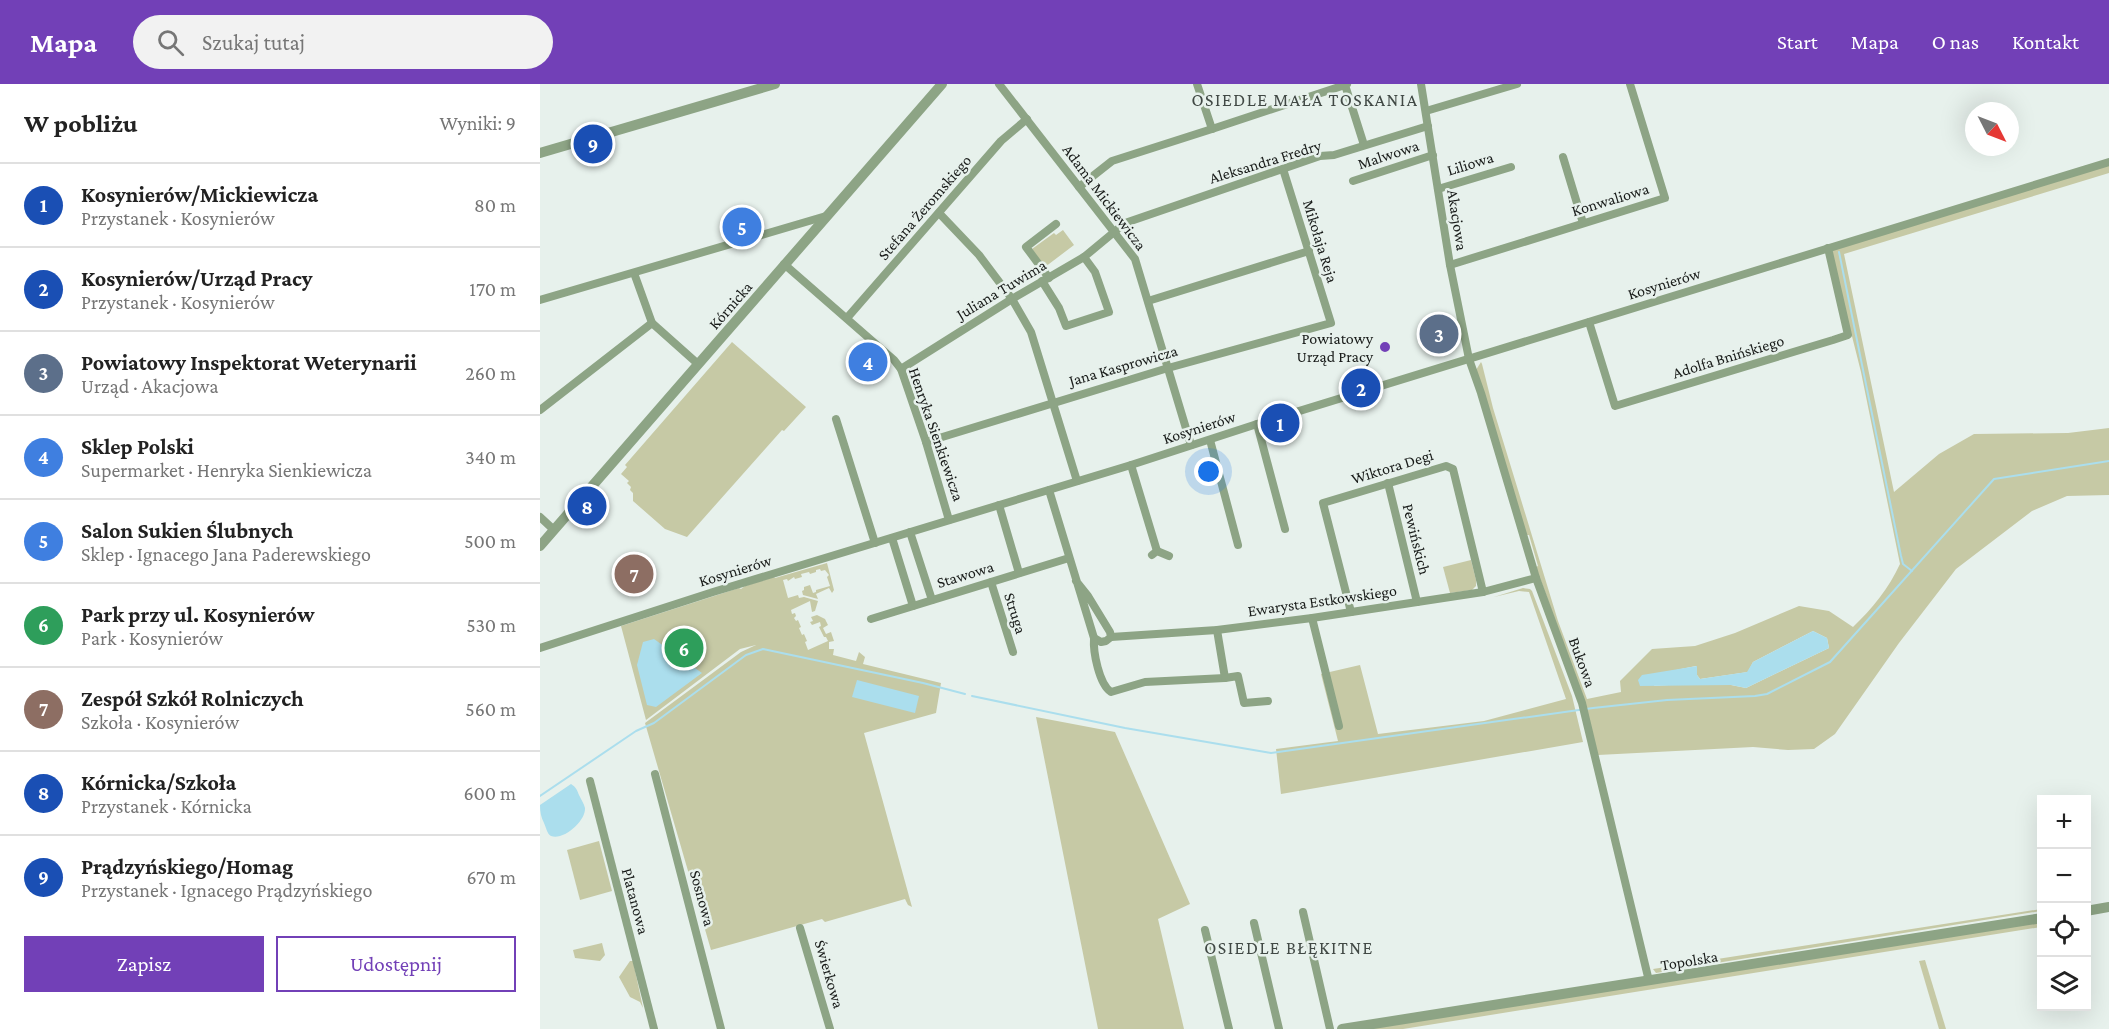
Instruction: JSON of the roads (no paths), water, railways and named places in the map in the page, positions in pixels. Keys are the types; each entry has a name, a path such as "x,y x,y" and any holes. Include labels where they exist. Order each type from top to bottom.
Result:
{"street":[{"path":"540,153 775,84"},
{"name":"Kórnicka","path":"540,546 942,84"},
{"name":"Adama Mickiewicza","path":"999,84 1135,259 1191,446"},
{"path":"1197,84 1212,129"},
{"name":"Akacjowa","path":"1421,84 1450,264 1469,359"},
{"path":"1426,111 1517,84"},
{"name":"Konwaliowa","path":"1450,264 1665,198 1630,84"},
{"path":"1079,187 1113,161 1346,85 1364,145"},
{"name":"Stefana Żeromskiego","path":"847,318 1002,141 1027,119"},
{"name":"Aleksandra Fredry","path":"1114,232 1125,223 1320,156 1334,155 1428,126"},
{"name":"Malwowa","path":"1353,181 1433,155"},
{"path":"1563,157 1583,223"},
{"name":"Kosynierów","path":"540,648 713,592 2109,162"},
{"name":"Liliowa","path":"1438,189 1511,167"},
{"name":"Mikołaja Reja","path":"1283,169 1331,323"},
{"path":"939,213 979,255 1011,299 1031,332 1077,481"},
{"path":"540,300 827,216"},
{"path":"801,224 812,233"},
{"path":"1056,225 1026,247 1046,279 1066,326 1109,312 1099,280 1084,257"},
{"name":"Juliana Tuwima","path":"901,369 1011,299 1084,257 1114,232"},
{"name":"Adolfa Bnińskiego","path":"1589,322 1615,406 1848,335 1828,248"},
{"path":"1148,301 1309,251"},
{"name":"Henryka Sienkiewicza","path":"784,264 894,360 901,369 950,520"},
{"path":"634,273 652,323 698,364"},
{"path":"540,410 652,323"},
{"name":"Jana Kasprowicza","path":"926,442 1052,402 1331,323"},
{"name":"Bukowa","path":"1469,359 1536,578 1582,703 1649,981"},
{"path":"836,419 875,543"},
{"path":"1257,424 1286,529"},
{"path":"1210,440 1238,545"},
{"path":"1131,465 1155,553 1169,556"},
{"name":"Wiktora Degi","path":"1351,612 1323,503 1446,466 1453,469 1483,592"},
{"name":"Pewińskich","path":"1388,483 1418,602"},
{"path":"1049,490 1094,638 1093,649 1104,687 1111,692 1145,682 1238,676 1244,703 1268,701"},
{"path":"999,505 1019,573"},
{"path":"540,517 554,530"},
{"path":"910,532 932,600"},
{"path":"892,538 913,606"},
{"name":"Stawowa","path":"871,619 1069,558"},
{"name":"Ewarysta Estkowskiego","path":"1094,638 1101,642 1111,637 1217,630 1312,618 1483,592 1536,578"},
{"path":"1076,581 1104,621 1111,637"},
{"name":"Struga","path":"991,582 1013,652"},
{"path":"1312,618 1339,726"},
{"path":"1217,630 1225,678"},
{"name":"Sosnowa","path":"655,774 721,1029"},
{"name":"Platanowa","path":"590,781 654,1029"},
{"path":"2091,909 2109,907"},
{"path":"1303,912 1330,1029"},
{"name":"Topolska","path":"1342,1029 2037,919"},
{"path":"1254,923 1279,1029"},
{"name":"Świerkowa","path":"800,928 830,1029"},
{"path":"1205,930 1229,1029"}],"water":[{"path":"1813,631 1827,638 1829,648 1746,688 1731,685 1640,686 1638,680 1642,675 1697,666 1697,675 1700,679 1747,672 1753,662"},
{"path":"654,639 702,673 656,707 647,705 637,665 643,642"},
{"path":"857,680 919,696 915,713 852,697"},
{"path":"571,784 585,808 582,819 562,836 551,836 542,819 540,805"}],"waterway":[{"path":"1839,252 1901,556 1903,564 1912,571"},
{"path":"972,696 1125,728 1271,753 1593,708 1667,700 1767,694 1830,662 1994,479 2109,461"},
{"path":"540,796 636,731 654,723 746,655 763,649 965,694"}],"place":[{"name":"Prądzyńskiego/Homag","path":"593,144"},
{"name":"Salon Sukien Ślubnych","path":"742,227"},
{"name":"Powiatowy Inspektorat Weterynarii","path":"1439,334"},
{"name":"Powiatowy Urząd Pracy","path":"1385,347"},
{"name":"Sklep Polski","path":"868,362"},
{"name":"Kosynierów/Urząd Pracy","path":"1361,388"},
{"name":"Kosynierów/Mickiewicza","path":"1280,423"},
{"name":"Kórnicka/Szkoła","path":"587,506"},
{"name":"Zespół Szkół Rolniczych","path":"634,574"},
{"name":"Park przy ul. Kosynierów","path":"684,648"}],"district":[{"name":"OSIEDLE MAŁA TOSKANIA","path":"1305,100"},
{"name":"OSIEDLE BŁĘKITNE","path":"1289,948"}]}
